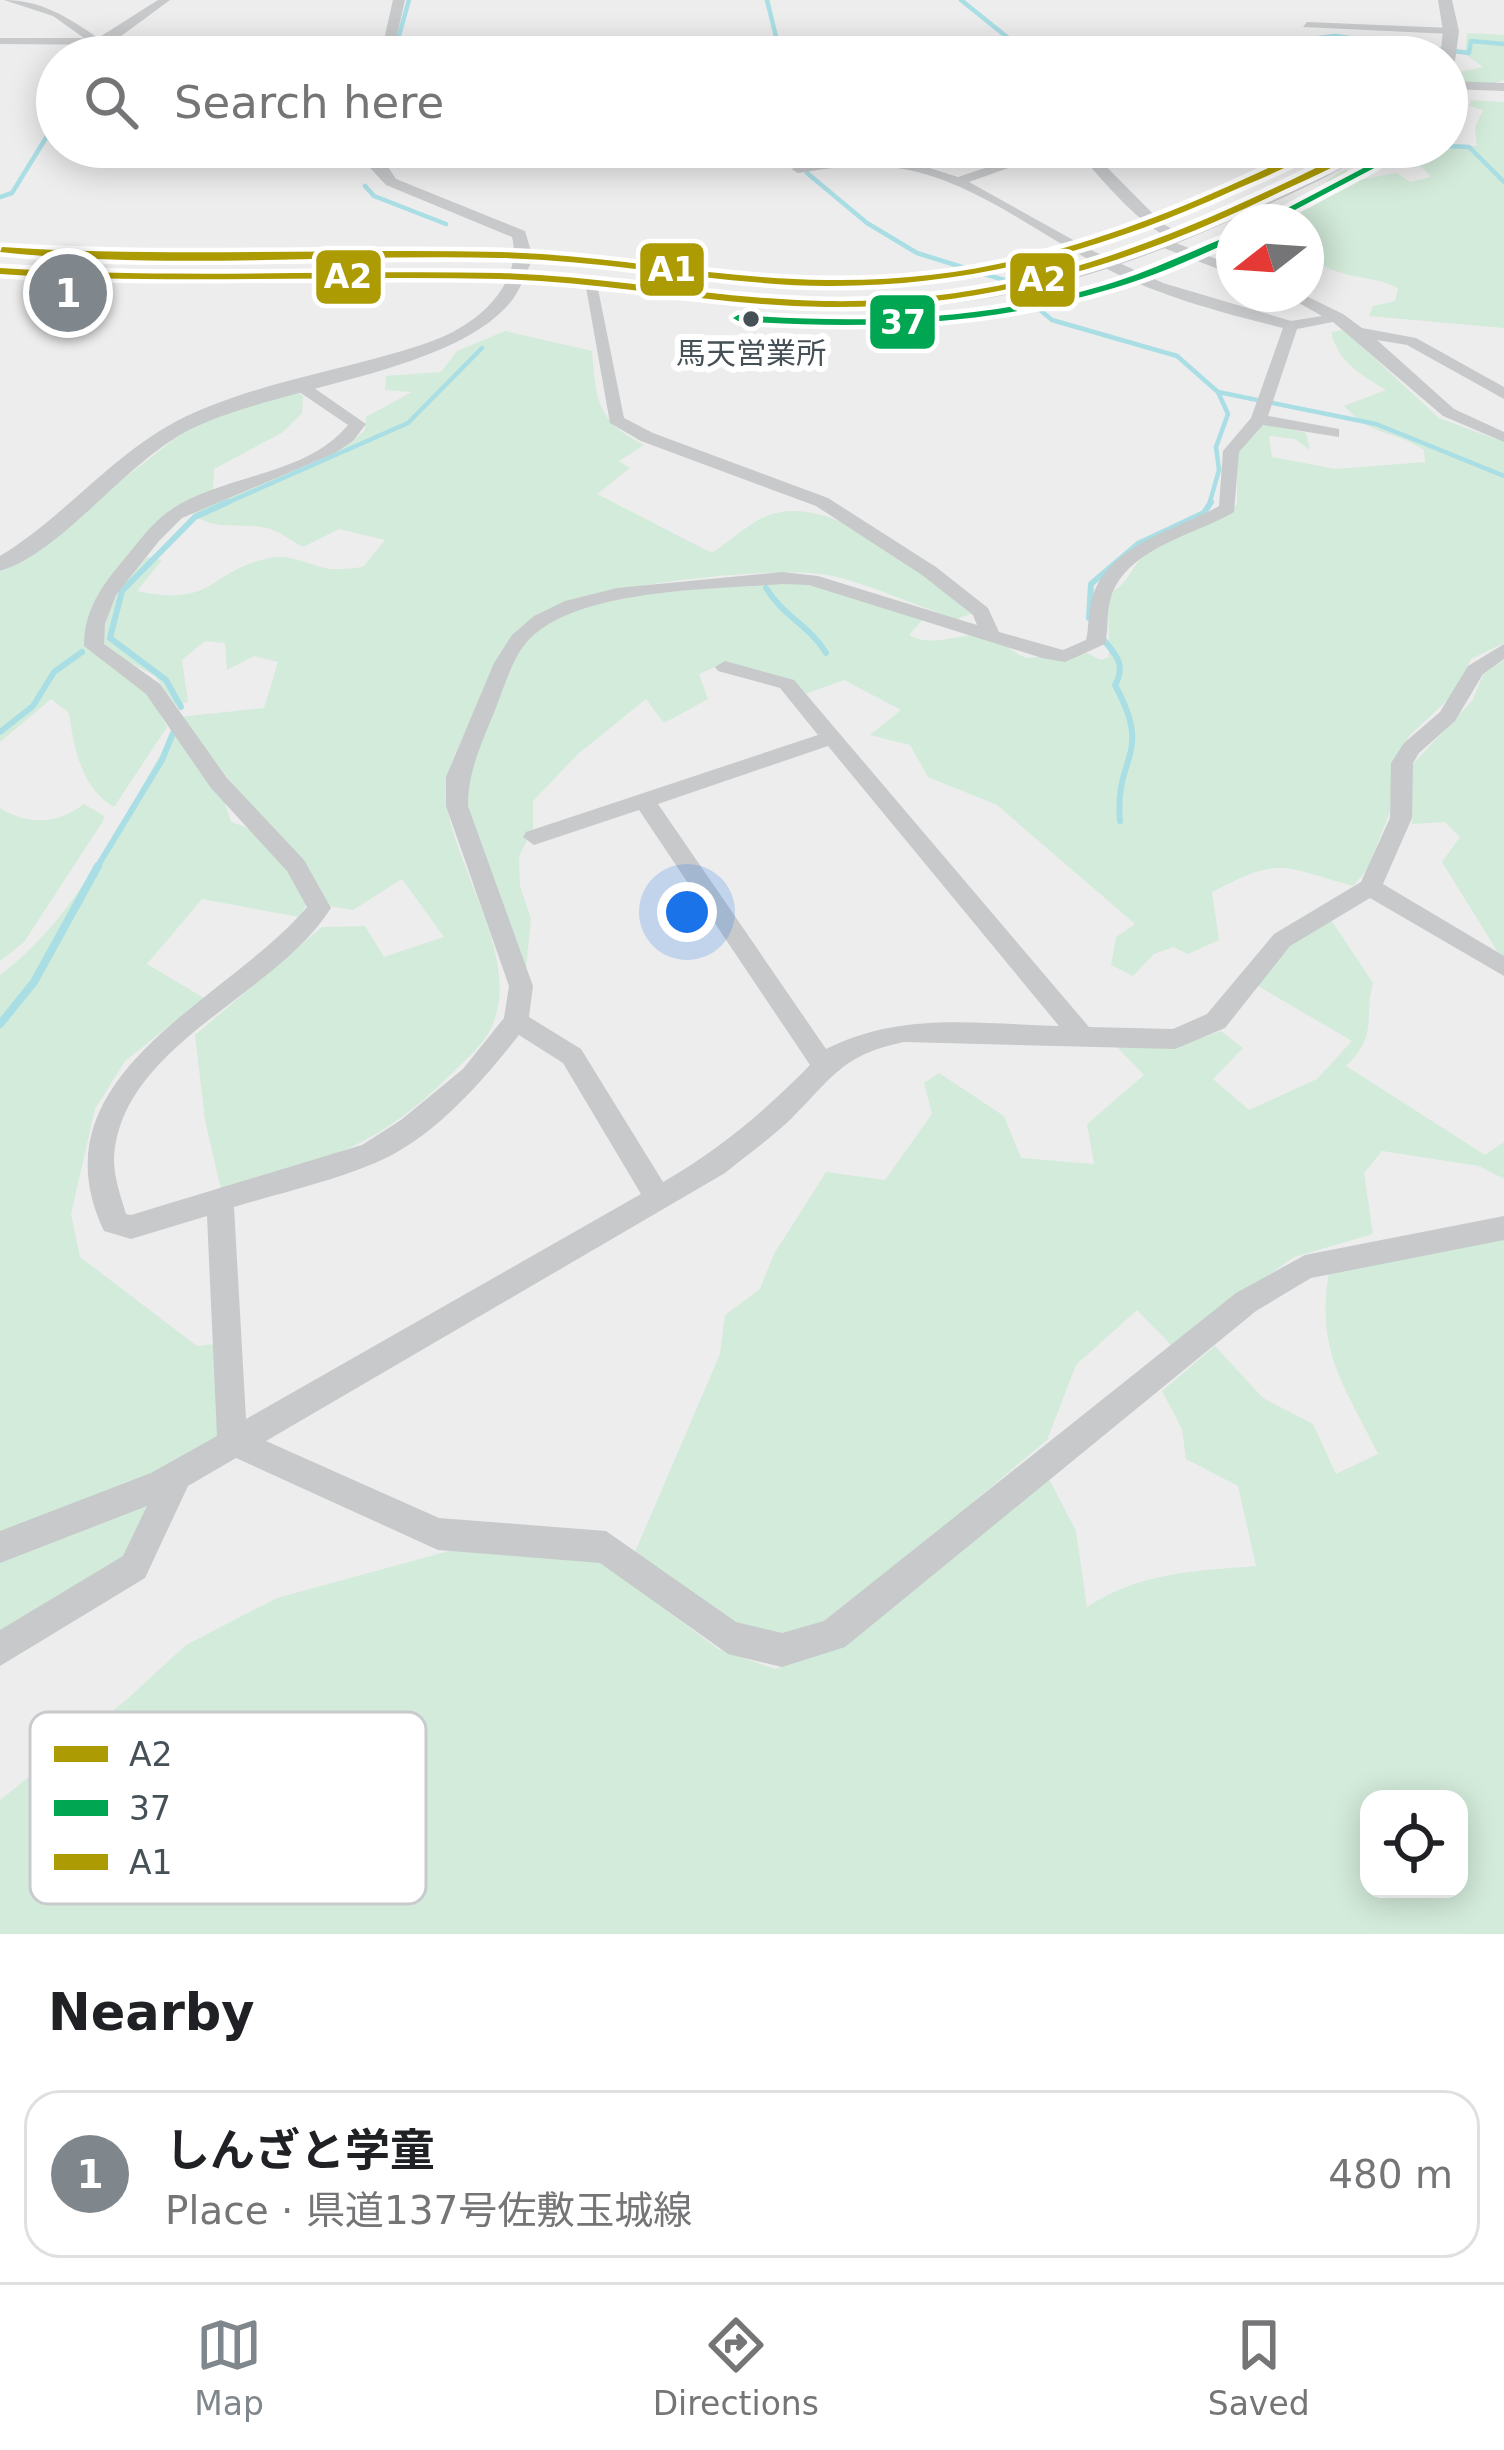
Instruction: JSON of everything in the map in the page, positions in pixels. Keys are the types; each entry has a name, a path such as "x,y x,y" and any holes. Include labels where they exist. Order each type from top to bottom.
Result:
{"main road":[{"path":"1445,0 1448,36"},
{"path":"0,271 135,278 518,276 826,304 910,304 1017,291 1111,266 1321,168"}],"street":[{"path":"8,0 57,14 88,36"},
{"path":"114,36 165,0"},
{"path":"396,36 399,0"},
{"path":"1306,25 1374,36"},
{"path":"0,40 36,41"},
{"path":"1468,86 1504,87"},
{"path":"0,565 34,544 164,436 244,400 445,342 486,318 518,276 525,258 518,234 392,182 378,168"},
{"path":"909,168 955,182 1111,266 1196,302 1291,326 1338,317"},
{"path":"955,182 997,168"},
{"path":"1100,168 1172,241 1216,262"},
{"path":"589,279 616,420 647,437 822,502 929,571 981,612 991,636"},
{"path":"1324,310 1357,332 1441,411 1472,428 1504,437"},
{"path":"298,384 358,424 351,437 312,460 276,469 178,513 105,593 92,639 103,653 153,688 219,783 296,866 319,908 287,950 161,1047 130,1080 110,1114 101,1159 113,1222 131,1227 370,1154 410,1128 472,1076 516,1021 521,986 457,806 458,777 504,663 519,639 541,620 572,604 616,595 782,578 849,590 1065,656 1098,635 1102,596 1112,578 1144,550 1228,508 1231,451 1264,406 1291,326"},
{"path":"1357,332 1411,341 1504,394"},
{"path":"1264,406 1333,433"},
{"path":"0,1546 178,1474 716,1165 779,1114 825,1067 867,1040 904,1032 1174,1039 1216,1021 1282,940 1370,887 1401,818 1402,763 1411,748 1448,716 1475,670 1504,650"},
{"path":"724,667 787,684 1082,1036"},
{"path":"534,837 831,738"},
{"path":"644,800 825,1067"},
{"path":"1370,887 1504,968"},
{"path":"516,1021 572,1056 658,1198"},
{"path":"220,1203 232,1441"},
{"path":"232,1441 438,1534 606,1547 728,1637 782,1650 832,1635 1246,1302 1305,1267 1504,1228"},
{"path":"0,1649 134,1567 178,1474"}],"green space":[{"path":"1504,35 1504,80 1468,84 1468,70 1483,67 1468,56 1467,36"},
{"path":"1471,100 1504,102 1504,328 1369,316 1373,306 1395,301 1398,288 1324,266 1324,204 1315,204 1335,188 1326,181 1346,169 1352,181 1397,173 1410,182 1431,177 1422,168 1468,168 1468,146 1477,146 1475,128 1483,110 1469,106"},
{"path":"1344,330 1439,418 1504,442 1504,643 1471,659 1456,692 1409,736 1393,765 1390,812 1367,870 1353,886 1281,868 1253,873 1212,892 1219,940 1188,954 1173,947 1154,954 1133,976 1111,965 1116,937 1135,924 997,805 928,777 910,745 870,735 901,710 844,680 805,694 725,663 699,674 708,699 664,723 646,699 578,754 533,801 533,829 519,856 520,886 531,919 525,979 465,810 463,780 521,643 542,622 618,597 781,581 807,583 925,617 909,635 919,639 984,636 1026,658 1087,653 1101,660 1109,657 1108,593 1121,585 1149,551 1217,520 1237,504 1237,452 1258,432 1261,422 1306,433 1310,450 1295,439 1269,436 1272,457 1336,469 1425,462 1424,450 1374,429 1344,406 1386,390 1359,373 1339,351 1331,332"},
{"path":"505,331 592,351 602,408 617,427 644,445 619,461 630,468 597,494 712,553 767,516 793,511 820,515 876,540 971,614 957,619 828,575 766,573 633,587 558,606 535,617 500,658 456,752 446,788 452,827 484,914 499,972 499,1000 489,1033 423,1100 371,1137 222,1194 205,1120 195,1035 322,927 365,926 384,957 444,937 402,879 353,910 329,906 180,717 264,708 278,662 254,656 227,670 225,643 205,641 182,660 188,702 175,705 155,676 109,651 102,639 113,596 147,557 162,560 137,591 163,595 197,591 249,564 277,557 330,569 363,567 385,540 339,529 303,547 272,529 207,522 189,510 315,462 352,442 365,430 366,417 412,392 385,390 386,376 441,372 457,351"},
{"path":"293,388 303,396 302,413 283,432 214,469 213,494 176,508 98,594 87,632 151,697 167,727 114,807 87,778 69,713 51,699 0,742 0,572 187,429"},
{"path":"1504,660 1504,962 1442,862 1460,837 1445,822 1412,824 1411,766 1472,701 1484,673"},
{"path":"176,728 225,803 231,822 268,843 307,904 299,917 202,899 147,964 204,998 125,1061 95,1109 71,1214 80,1257 197,1346 216,1344 222,1436 153,1480 0,1534 0,975 28,951 77,893"},
{"path":"84,804 104,816 103,821 24,942 0,961 0,808 22,818 43,820 64,816"},
{"path":"1331,920 1373,983 1366,1036 1346,1066 1485,1155 1504,1142 1504,1179 1479,1166 1382,1151 1364,1173 1373,1234 1294,1257 1171,1345 1137,1310 1076,1365 1047,1440 828,1624 782,1638 737,1626 635,1552 720,1354 725,1315 760,1289 774,1254 826,1172 885,1180 932,1114 924,1083 939,1073 1004,1116 1021,1158 1094,1164 1087,1124 1144,1075 1115,1045 1183,1044 1221,1031 1243,1048 1213,1079 1249,1110 1317,1079 1352,1041 1258,986 1288,946"},
{"path":"1504,1238 1504,1934 0,1934 0,1800 30,1776 30,1904 426,1904 426,1712 111,1712 186,1645 277,1598 449,1551 598,1559 718,1649 775,1669 847,1638 1046,1473 1076,1531 1087,1607 1148,1580 1256,1566 1238,1486 1186,1459 1182,1429 1162,1391 1215,1346 1263,1398 1313,1424 1336,1474 1378,1454 1336,1367 1326,1324 1329,1272"},
{"path":"154,1496 122,1559 0,1633 0,1556"}],"waterway":[{"path":"399,36 409,0"},
{"path":"767,0 776,36"},
{"path":"961,0 1006,36"},
{"path":"1468,53 1471,41 1504,44"},
{"path":"1468,147 1504,182"},
{"path":"0,197 12,193 36,154"},
{"path":"806,168 867,223 917,253 1004,280 1052,320 1177,356 1218,392"},
{"path":"365,186 374,196 446,224"},
{"path":"222,505 408,423 482,348"},
{"path":"1209,505 1219,470 1216,447 1228,414 1218,392"},
{"path":"1218,392 1376,424 1504,476"},
{"path":"181,707 166,680 110,638 122,591 195,517 228,502"},
{"path":"1089,618 1091,584 1138,544 1204,513 1211,502"},
{"path":"766,588 826,653"},
{"path":"1099,634 1119,664 1115,685 1131,727 1120,821"},
{"path":"0,732 33,706 54,672 82,652"},
{"path":"96,869 162,760 173,733"},
{"path":"0,1024 34,982 98,866"}],"transit line":[{"name":"A1","path":"2,250 189,257 501,255 785,281 893,282 1020,264 1080,248 1199,204 1276,168"},
{"name":"A2","path":"0,271 187,278 498,276 782,302 898,303 969,295 1103,262 1233,211 1321,168"},
{"name":"37","path":"1300,204 1370,168"},
{"name":"37","path":"738,318 869,324 992,314 1112,286 1216,245"}],"place":[{"name":"しんざと学童","path":"68,293"},
{"name":"馬天営業所","path":"751,319"}]}
